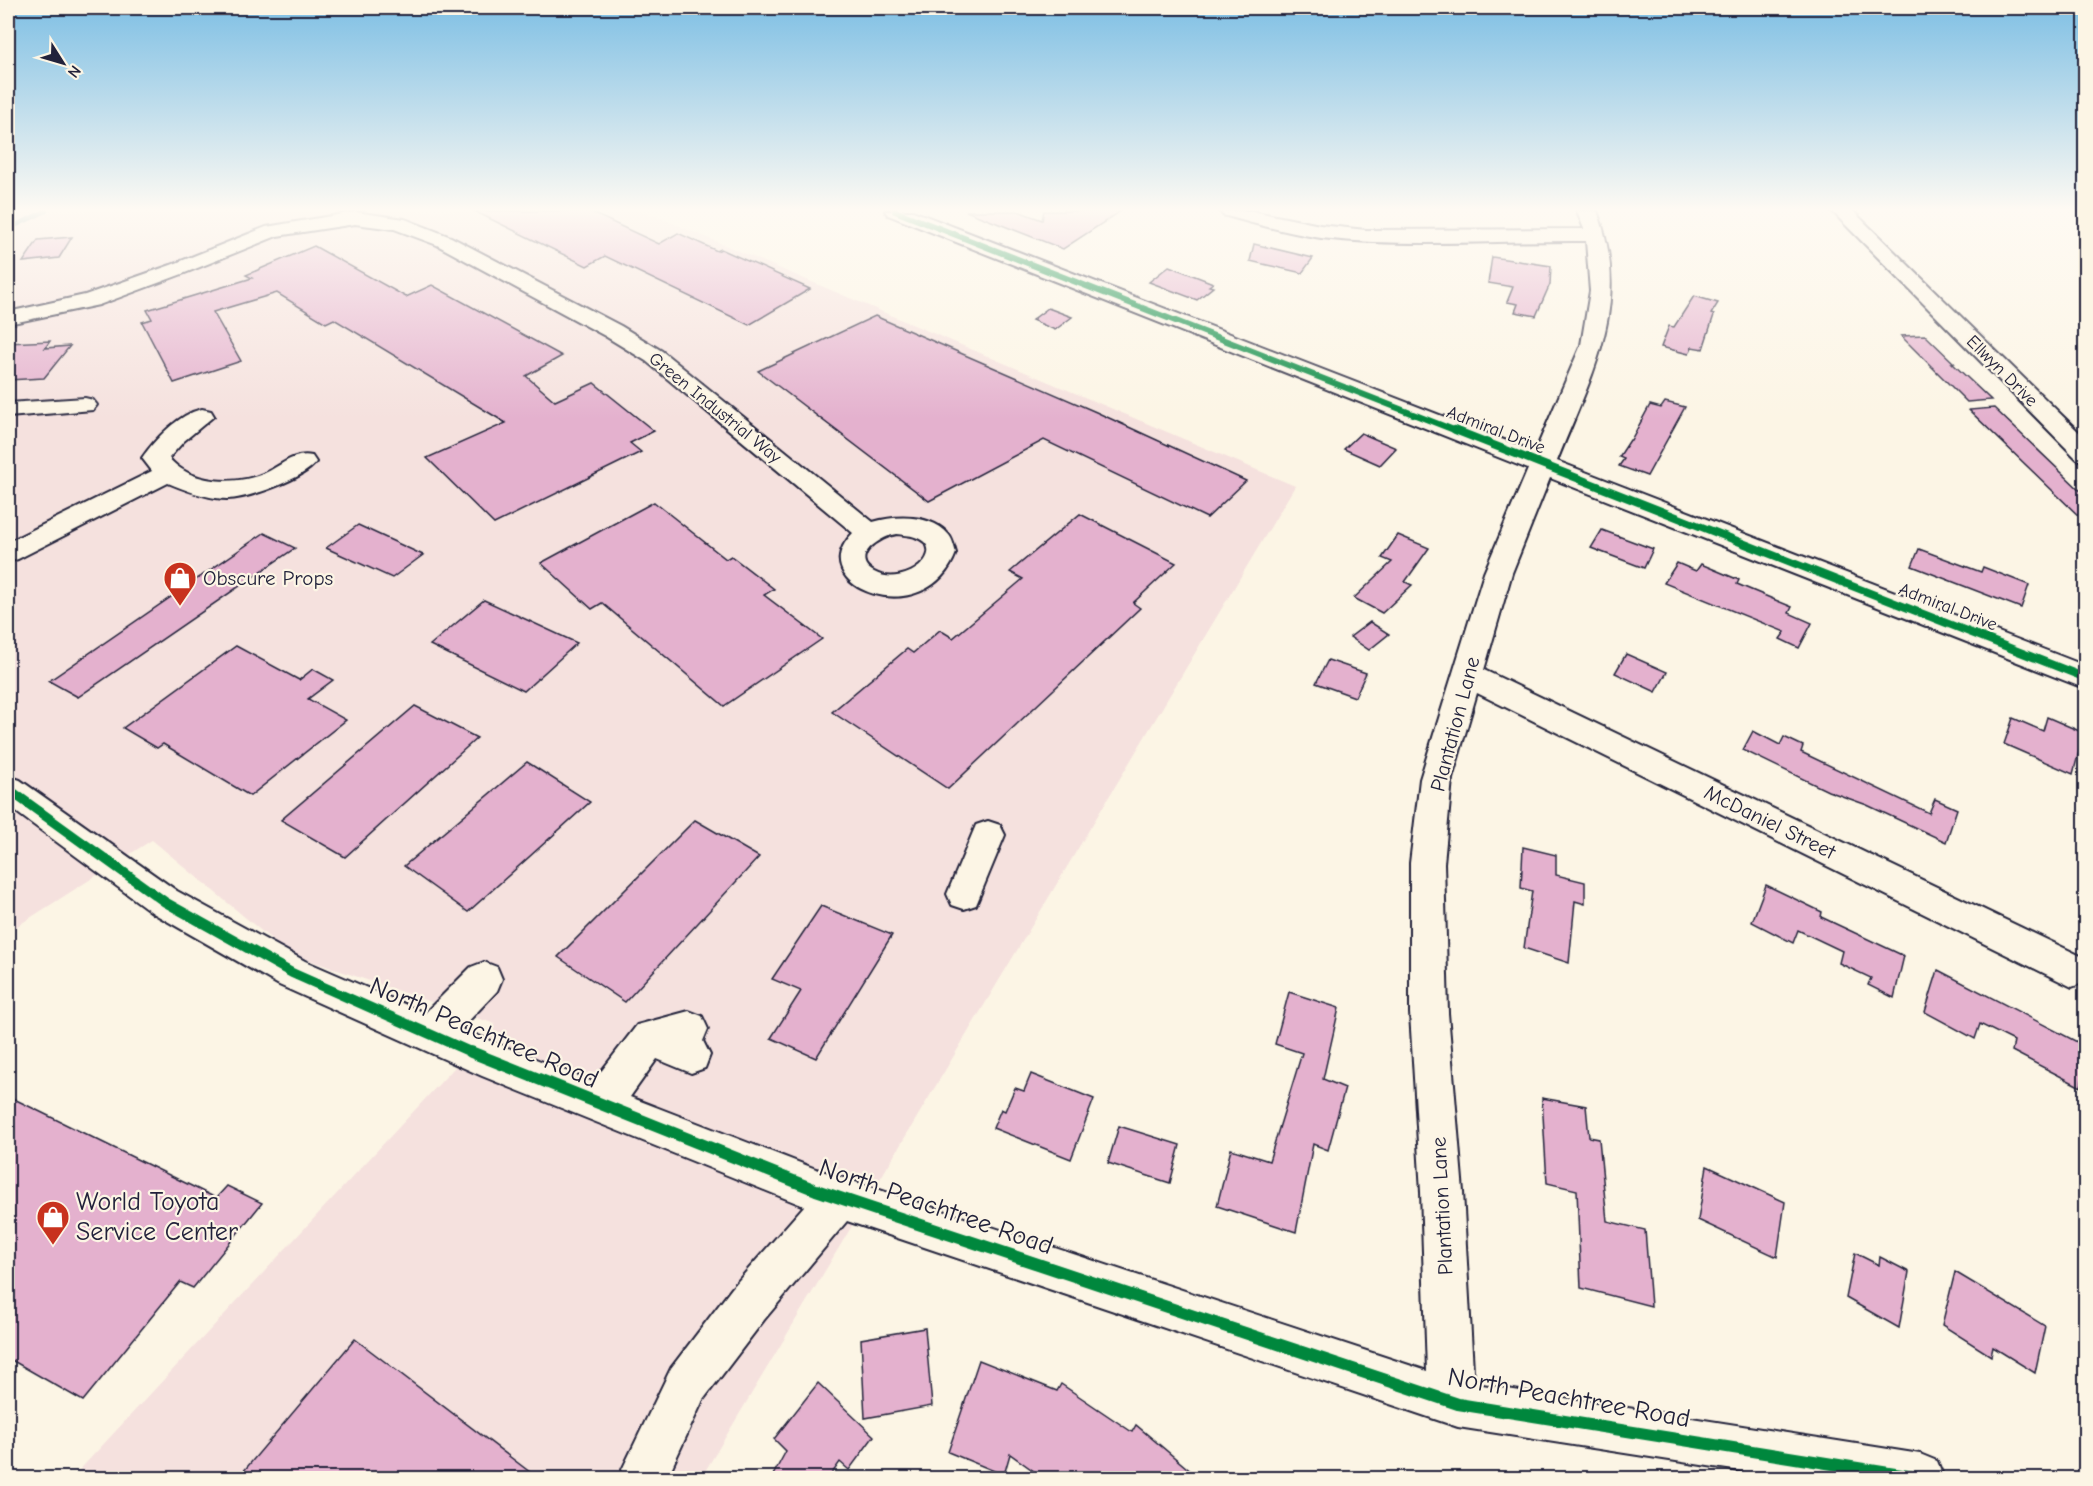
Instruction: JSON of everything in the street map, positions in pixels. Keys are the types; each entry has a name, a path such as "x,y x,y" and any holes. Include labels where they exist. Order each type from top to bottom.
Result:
{"street":[{"name":"Green Industrial Way","path":"8,318 91,300 146,280"},
{"name":"Green Industrial Way","path":"518,280 613,331 654,356 870,533"},
{"name":"Admiral Drive","path":"1071,280 2085,678"},
{"name":"Plantation Lane","path":"1458,1404 1450,1370 1442,1192 1429,1013 1427,863 1436,779 1498,573 1592,345 1601,291 1600,280"},
{"name":"Ellwyn Drive","path":"1911,280 2085,454"},
{"path":"8,411 85,405"},
{"path":"202,416 175,436 154,458 167,473 195,484 227,490 272,480 303,462"},
{"path":"8,553 167,473"},
{"name":"McDaniel Street","path":"1467,675 2072,970"},
{"name":"North Peachtree Road","path":"8,789 165,902 292,973 600,1105 839,1198 1458,1404 1770,1452 1920,1479"},
{"path":"964,894 988,835"},
{"path":"430,1034 484,979"},
{"path":"600,1105 650,1038 690,1042"},
{"path":"642,1479 687,1384 748,1304 839,1198"}],"shaded area":[{"path":"8,280 808,280 1295,486 701,1478 72,1478 495,1024 288,953 152,840 8,932"}],"building":[{"path":"244,280 376,280 406,297 432,285 562,356 526,376 555,401 594,383 654,431 630,443 641,452 494,524 427,458 506,423 334,319 326,323 277,293 213,312 241,361 174,383 142,322 152,319 147,310"},
{"path":"656,280 791,280 810,289 749,325"},
{"path":"1206,280 1213,283 1209,286 1213,287 1197,300 1149,282"},
{"path":"1488,280 1550,280 1536,316 1515,312 1518,304 1507,302 1513,287 1488,283"},
{"path":"1694,296 1718,303 1711,314 1714,315 1703,349 1692,347 1689,354 1661,347 1669,326 1674,327"},
{"path":"1048,308 1072,317 1055,330 1032,320"},
{"path":"875,316 1096,412 1246,481 1207,518 1044,440 929,501 758,371"},
{"path":"1925,335 1991,400 1967,402 1901,336"},
{"path":"50,341 45,348 70,346 44,378 8,380 8,343"},
{"path":"1665,402 1685,407 1647,476 1619,466 1624,459 1619,457 1650,405 1661,408"},
{"path":"1994,408 2085,495 2085,522 1969,410"},
{"path":"1361,433 1396,448 1380,465 1344,449"},
{"path":"654,502 726,559 731,556 774,589 764,595 822,639 724,706 602,603 592,609 541,563"},
{"path":"1080,514 1176,563 1133,603 1140,608 948,789 832,712 907,649 913,653 940,630 953,638 1023,579 1010,572"},
{"path":"358,525 423,555 392,578 326,548"},
{"path":"1602,530 1653,549 1644,568 1591,548"},
{"path":"264,533 295,548 78,697 49,681"},
{"path":"1398,535 1429,548 1405,582 1412,585 1382,613 1354,598 1392,562 1382,558"},
{"path":"1919,549 1981,572 1983,567 2029,585 2021,608 1912,566"},
{"path":"1677,563 1696,571 1701,564 1739,580 1737,584 1792,607 1789,613 1812,623 1799,648 1780,639 1785,632 1664,583"},
{"path":"484,600 577,643 524,691 430,645"},
{"path":"1370,622 1389,634 1369,650 1350,637"},
{"path":"236,646 299,680 313,669 333,680 308,699 346,720 250,796 163,744 157,748 123,728"},
{"path":"1626,654 1667,672 1656,692 1615,673"},
{"path":"1328,660 1366,673 1355,697 1316,683"},
{"path":"415,706 477,738 345,857 281,820"},
{"path":"2047,717 2084,733 2073,774 2004,744 2013,718 2043,731"},
{"path":"1753,731 1780,745 1784,737 1803,746 1801,752 1929,813 1935,799 1957,809 1946,842 1867,805 1828,791 1743,750"},
{"path":"527,762 590,802 468,912 404,866"},
{"path":"695,820 759,857 625,1002 558,957"},
{"path":"1523,847 1556,855 1556,875 1585,882 1585,904 1575,901 1569,963 1524,948 1532,891 1521,888"},
{"path":"1766,885 1822,912 1821,917 1904,956 1894,998 1868,985 1871,978 1839,963 1842,951 1798,930 1793,943 1752,922"},
{"path":"821,906 892,935 816,1058 771,1038 801,991 772,979"},
{"path":"1938,970 2085,1046 2085,1065 2081,1087 2012,1051 2014,1041 1980,1024 1975,1039 1925,1012"},
{"path":"1289,992 1339,1008 1323,1079 1345,1088 1328,1150 1313,1144 1296,1232 1217,1206 1231,1149 1269,1161 1302,1053 1275,1044"},
{"path":"1031,1074 1094,1099 1071,1159 993,1128 1001,1109 1005,1111 1015,1088 1024,1091"},
{"path":"8,1096 216,1198 227,1186 262,1203 193,1288 180,1282 83,1401 8,1358"},
{"path":"1542,1098 1586,1106 1589,1137 1599,1139 1607,1221 1645,1230 1651,1306 1581,1288 1577,1190 1547,1183"},
{"path":"1119,1126 1180,1145 1170,1183 1108,1163"},
{"path":"1707,1166 1785,1202 1777,1257 1698,1220"},
{"path":"1855,1253 1879,1265 1880,1257 1909,1272 1899,1328 1846,1298"},
{"path":"1955,1272 2045,1326 2035,1373 1993,1347 1991,1356 1942,1325"},
{"path":"925,1328 932,1406 865,1418 861,1339"},
{"path":"355,1339 539,1479 237,1479"},
{"path":"979,1360 1057,1391 1061,1384 1132,1432 1136,1425 1200,1479 1045,1479 1010,1454 1004,1475 948,1452"},
{"path":"818,1383 874,1436 849,1470 840,1462 828,1479 771,1479 786,1451 774,1439"}],"cycle path":[{"path":"1072,280 2086,678"},
{"path":"8,789 165,902 292,973 496,1063 816,1190 1458,1404 1920,1478"}],"place":[{"name":"Obscure Props","path":"180,607"},
{"name":"World Toyota Service Center","path":"53,1246"}]}
